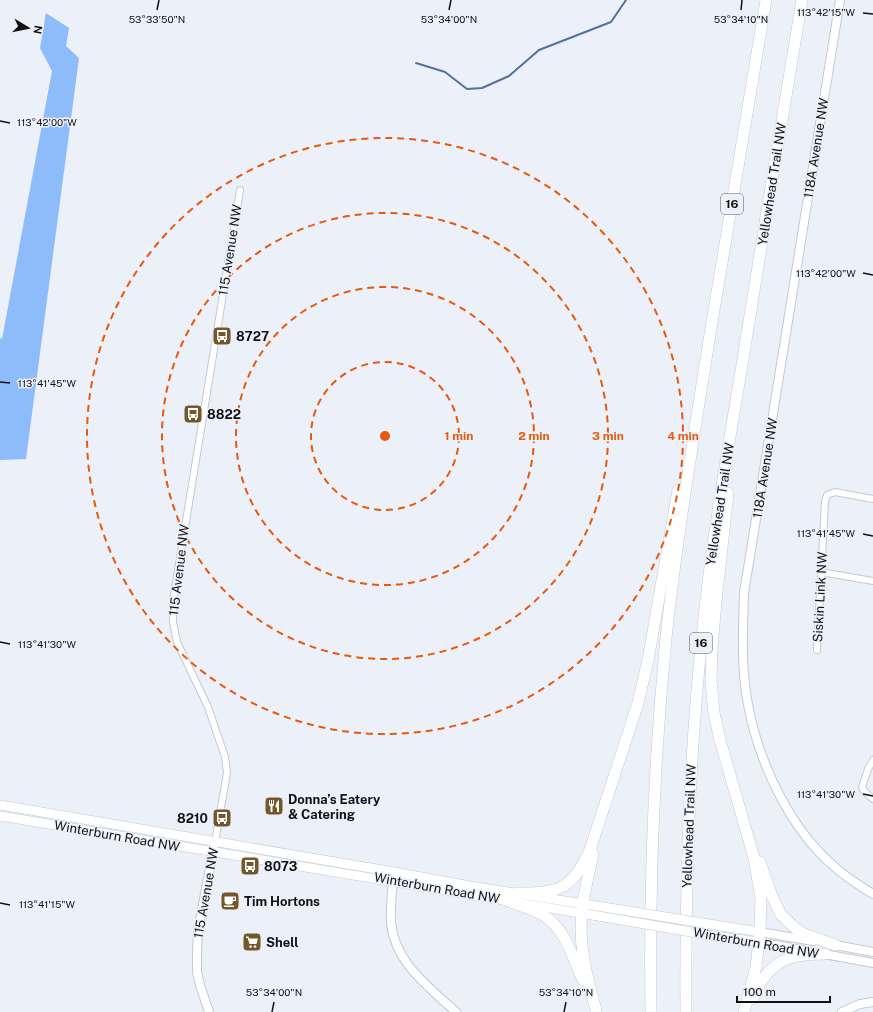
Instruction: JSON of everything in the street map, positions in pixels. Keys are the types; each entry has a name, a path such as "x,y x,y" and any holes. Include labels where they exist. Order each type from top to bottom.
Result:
{"highway":[{"name":"16","path":"651,1012 650,921 654,798 661,698 674,571 698,408 766,0"},
{"name":"Yellowhead Trail NW","path":"686,1012 689,796 703,627 716,524 802,0"},
{"path":"743,360 716,592 711,681 714,713 720,740 754,858 761,898 762,909 756,967 744,1012"},
{"path":"517,893 551,892 574,878 585,863 601,819 638,703 649,653 682,472 698,408"},
{"path":"596,1011 586,976 582,953 582,908 601,819"},
{"path":"745,824 781,915 804,934 835,945"},
{"path":"506,900 545,916 556,927 566,941 596,1011"},
{"path":"747,1012 762,979 775,965 788,958 800,955 825,954"}],"main road":[{"name":"Winterburn Road NW","path":"0,805 215,842 394,876 506,900 582,908 622,910 715,925 759,937"},
{"name":"Winterburn Road NW","path":"0,816 213,852 517,893 582,908 622,920 714,936 759,937"}],"street":[{"name":"118A Avenue NW","path":"840,0 746,585 742,640 745,679 750,713 765,762 777,791 789,812 819,852 835,868 873,894"},
{"name":"115 Avenue NW","path":"209,1012 197,972 198,931 227,773 225,757 208,706 177,642 173,622 172,601 240,190"},
{"name":"Siskin Link NW","path":"817,650 826,495 834,492 873,499"},
{"path":"821,572 873,581"},
{"path":"873,760 868,769 862,787 864,791 873,799"},
{"path":"394,876 391,899 391,925 399,952 416,976 456,1012"},
{"name":"Winterburn Road NW","path":"759,937 835,945 873,952"},
{"name":"Winterburn Road NW","path":"759,937 825,954 873,963"},
{"path":"842,1012 860,1004 873,1002"}],"shaded area":[{"path":"46,13 69,28 66,46 79,58 26,459 0,460 0,338 2,339 52,71 40,48"}],"waterway":[{"path":"416,63 445,72 467,89 482,88 509,76 539,50 611,22 626,0"}],"place":[{"name":"8727","path":"222,336"},
{"name":"8822","path":"193,414"},
{"name":"Donna’s Eatery & Catering","path":"274,806"},
{"name":"8210","path":"222,818"},
{"name":"8073","path":"250,866"},
{"name":"Tim Hortons","path":"230,901"},
{"name":"Shell","path":"252,942"}]}
